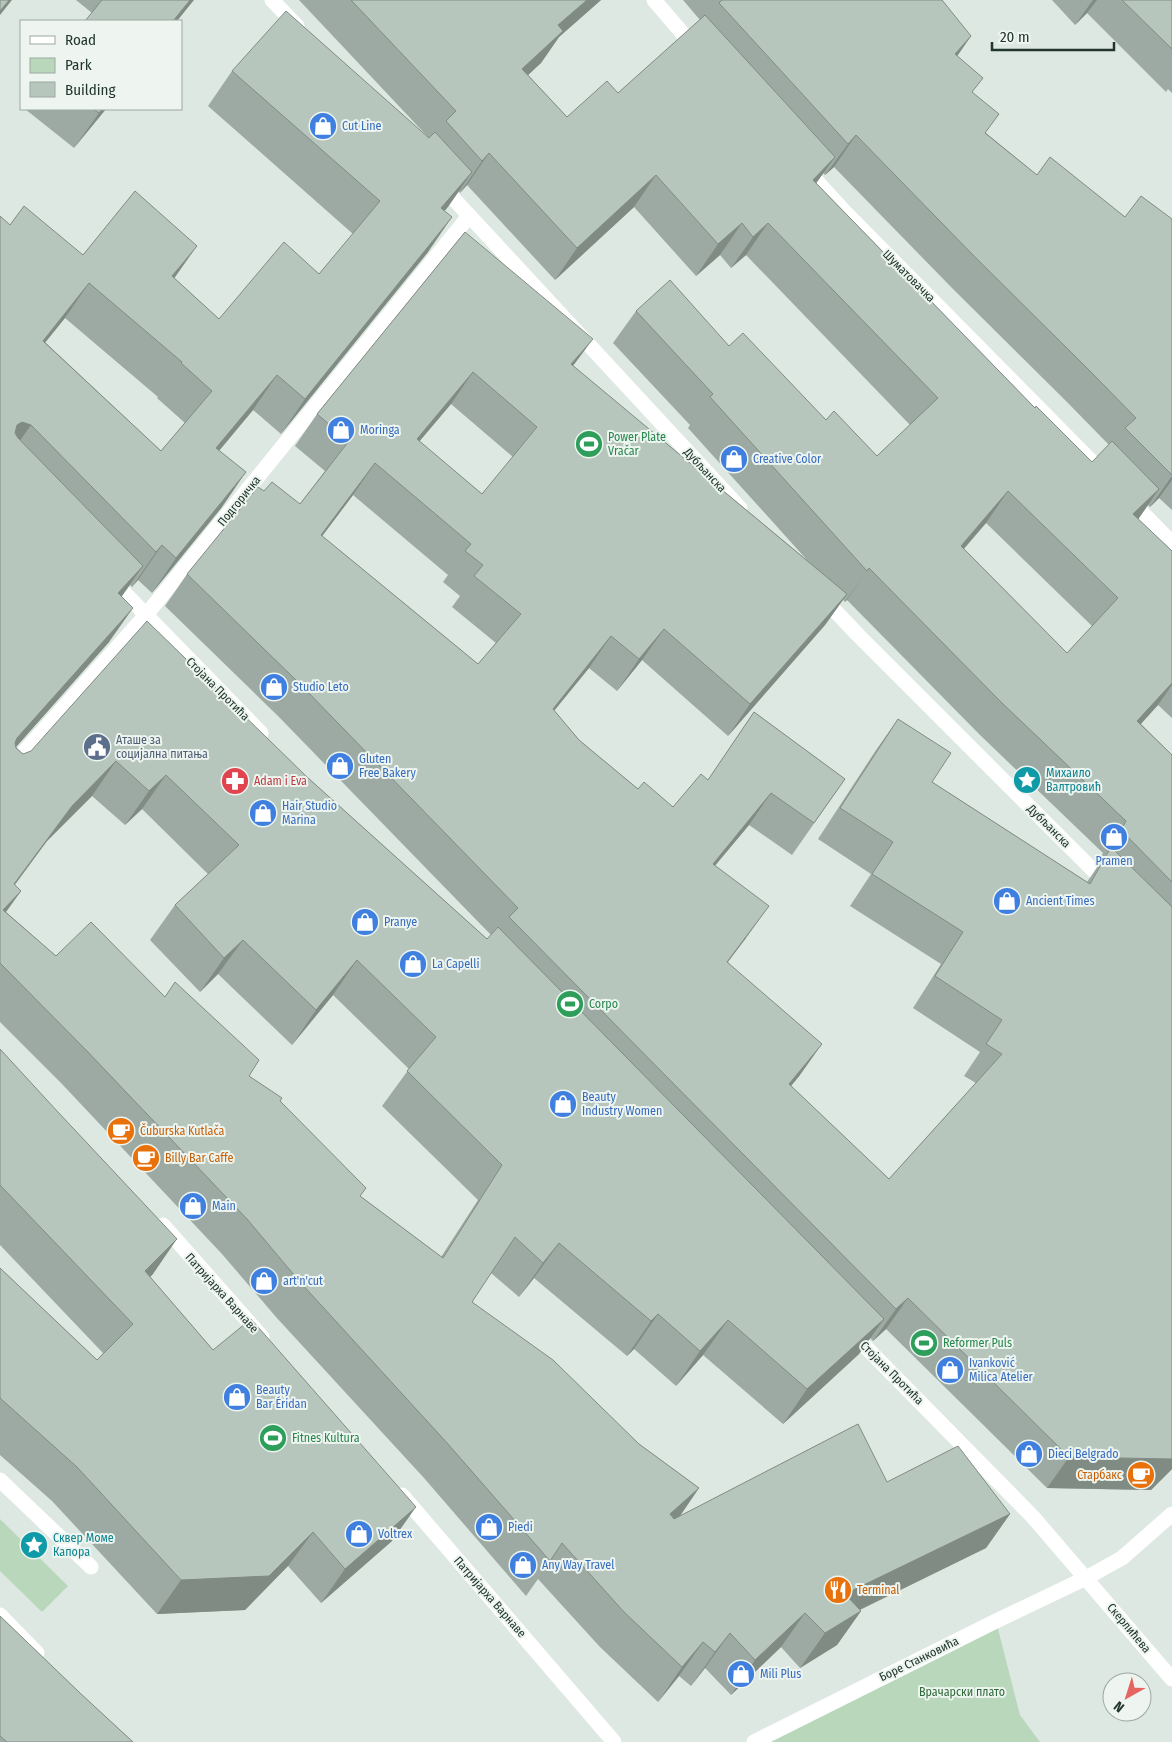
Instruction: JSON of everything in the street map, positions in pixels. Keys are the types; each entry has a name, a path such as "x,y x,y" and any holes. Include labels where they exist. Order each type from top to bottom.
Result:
{"street":[{"path":"272,0 306,36"},
{"path":"654,0 703,57"},
{"name":"Шуматовачка","path":"797,160 844,211 1172,544"},
{"name":"Дубљанска","path":"430,173 751,519"},
{"name":"Подгоричка","path":"0,780 146,615 469,216"},
{"name":"Стојана Протића","path":"97,565 271,743"},
{"name":"Дубљанска","path":"811,584 865,642 1116,893"},
{"name":"Патријарха Варнаве","path":"154,1215 271,1348"},
{"name":"Стојана Протића","path":"844,1325 1032,1517 1086,1578"},
{"path":"0,1480 91,1567"},
{"name":"Патријарха Варнаве","path":"395,1487 614,1742"},
{"name":"Боре Станковића","path":"754,1742 1004,1616 1086,1578 1122,1558 1172,1514"},
{"name":"Скерлићева","path":"1086,1578 1172,1679"},
{"path":"0,1615 50,1665"}],"green space":[{"path":"0,1519 68,1586 42,1612 0,1571"},
{"name":"Врачарски плато","path":"996,1621 1020,1715 1040,1742 754,1742"}],"building":[{"path":"0,0 9,0 0,11"},
{"path":"102,0 190,0 174,20 86,20"},
{"path":"351,0 587,0 558,25 563,31 522,69 567,117 607,81 618,93 705,15 835,157 813,180 1035,408 1036,406 1092,462 1112,441 1159,489 1133,514 1172,551 1172,683 1137,721 1172,755 1172,882 1121,830 1126,821 1002,703 869,568 867,571 710,397 713,394 636,311 670,280 729,346 743,333 826,420 834,411 877,456 938,398 768,223 753,237 742,223 718,244 656,175 577,248 489,153 482,161 446,121 456,111","holes":["1008,491 1118,598 1067,653 961,546"]},
{"path":"722,0 942,0 971,36 955,54 983,78 972,92 999,114 985,133 1037,175 1050,157 1125,217 1141,196 1172,219 1172,475 1125,428 1136,418 856,135 848,144 719,3"},
{"path":"1122,0 1172,0 1172,49"},
{"path":"286,11 429,138 435,132 472,172 441,208 452,217 305,399 277,375 216,448 246,472 176,558 162,545 156,552 31,425 22,422 17,425 15,433 18,438 143,566 118,593 133,608 17,738 16,748 23,754 31,751 147,621 307,777 487,939 498,927 884,1319 807,1389 728,1320 700,1351 658,1314 651,1321 559,1243 543,1263 515,1237 472,1302 553,1360 639,1444 699,1488 670,1514 674,1519 858,1424 887,1482 958,1446 1010,1514 845,1594 861,1611 825,1633 805,1613 755,1660 730,1633 715,1652 703,1642 682,1667 624,1612 562,1543 550,1561 448,1444 300,1282 247,1219 0,963 0,216 10,225 24,206 83,255 135,191 197,246 172,276 219,319 284,242 319,274 380,201 232,71","holes":["89,283 182,362 212,391 161,451 43,341","116,761 149,791 166,775 239,845 175,905 224,958 243,940 316,1010 357,960 436,1037 407,1071 502,1165 443,1258 360,1196 366,1188 280,1101 282,1098 249,1076 259,1060 175,982 165,997 91,922 56,956 3,910 21,891 14,884 72,806"]},
{"path":"465,232 593,339 571,364 847,594 750,704 664,629 639,659 611,636 553,709 579,740 638,789 644,782 673,807 701,774 708,780 754,712 845,779 814,823 771,793 713,864 769,906 727,962 822,1044 789,1084 889,1179 1002,1054 986,1044 1002,1020 935,976 963,932 872,874 893,842 840,808 898,719 951,753 932,782 1090,884 1111,847 1172,907 1172,1459 1069,1457 908,1298 896,1309 509,917 518,908 300,684 187,574 258,487 264,491 272,482 300,504 349,441 317,414","holes":["473,372 537,427 482,494 417,439","375,463 471,544 465,551 483,565 474,576 521,614 478,664 321,535"]},
{"path":"0,1049 177,1239 145,1271 213,1350 251,1319 416,1507 345,1569 313,1532 269,1576 181,1580 77,1467 0,1398 0,1268 97,1360 133,1324 0,1185"},
{"path":"0,1616 133,1742 7,1742 0,1736"}],"place":[{"name":"Cut Line","path":"323,126"},
{"name":"Moringa","path":"341,430"},
{"name":"Power Plate Vračar","path":"589,444"},
{"name":"Creative Color","path":"734,459"},
{"name":"Studio Leto","path":"274,687"},
{"name":"Аташе за социјална питања","path":"97,747"},
{"name":"Gluten Free Bakery","path":"340,766"},
{"name":"Михаило Валтровић","path":"1027,780"},
{"name":"Adam i Eva","path":"235,781"},
{"name":"Hair Studio Marina","path":"263,813"},
{"name":"Pramen","path":"1114,837"},
{"name":"Ancient Times","path":"1007,901"},
{"name":"Pranye","path":"365,922"},
{"name":"La Capelli","path":"413,964"},
{"name":"Corpo","path":"570,1004"},
{"name":"Beauty Industry Women","path":"563,1104"},
{"name":"Čuburska Kutlača","path":"121,1131"},
{"name":"Billy Bar Caffe","path":"146,1158"},
{"name":"Main","path":"193,1206"},
{"name":"art'n'cut","path":"264,1281"},
{"name":"Reformer Puls","path":"924,1343"},
{"name":"Ivanković Milica Atelier","path":"950,1370"},
{"name":"Beauty Bar Éridan","path":"237,1397"},
{"name":"Fitnes Kultura","path":"273,1438"},
{"name":"Dieci Belgrado","path":"1029,1454"},
{"name":"Старбакс","path":"1141,1475"},
{"name":"Piedi","path":"489,1527"},
{"name":"Voltrex","path":"359,1534"},
{"name":"Сквер Моме Капора","path":"34,1545"},
{"name":"Any Way Travel","path":"523,1565"},
{"name":"Terminal","path":"838,1590"},
{"name":"Mili Plus","path":"741,1674"}]}
